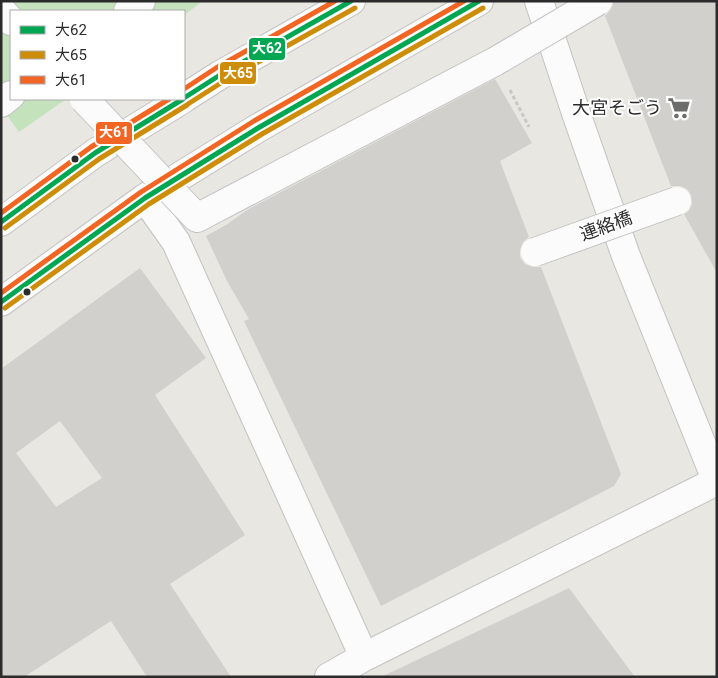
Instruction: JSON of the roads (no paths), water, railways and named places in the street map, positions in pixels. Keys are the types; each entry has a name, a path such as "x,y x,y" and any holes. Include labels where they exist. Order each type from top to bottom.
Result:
{"street":[{"path":"129,10 141,1"},
{"path":"185,97 351,1"},
{"path":"1,302 145,198 258,128 479,1"},
{"path":"329,677 364,656 717,482 626,256 539,1"},
{"path":"85,100 197,218 496,61 598,1"},
{"path":"1,10 10,20"},
{"path":"1,222 95,153 180,100"},
{"path":"145,198 176,242 364,656"},
{"name":"連絡橋","path":"535,252 677,201"}],"place":[{"name":"大宮そごう","path":"679,108"}]}
